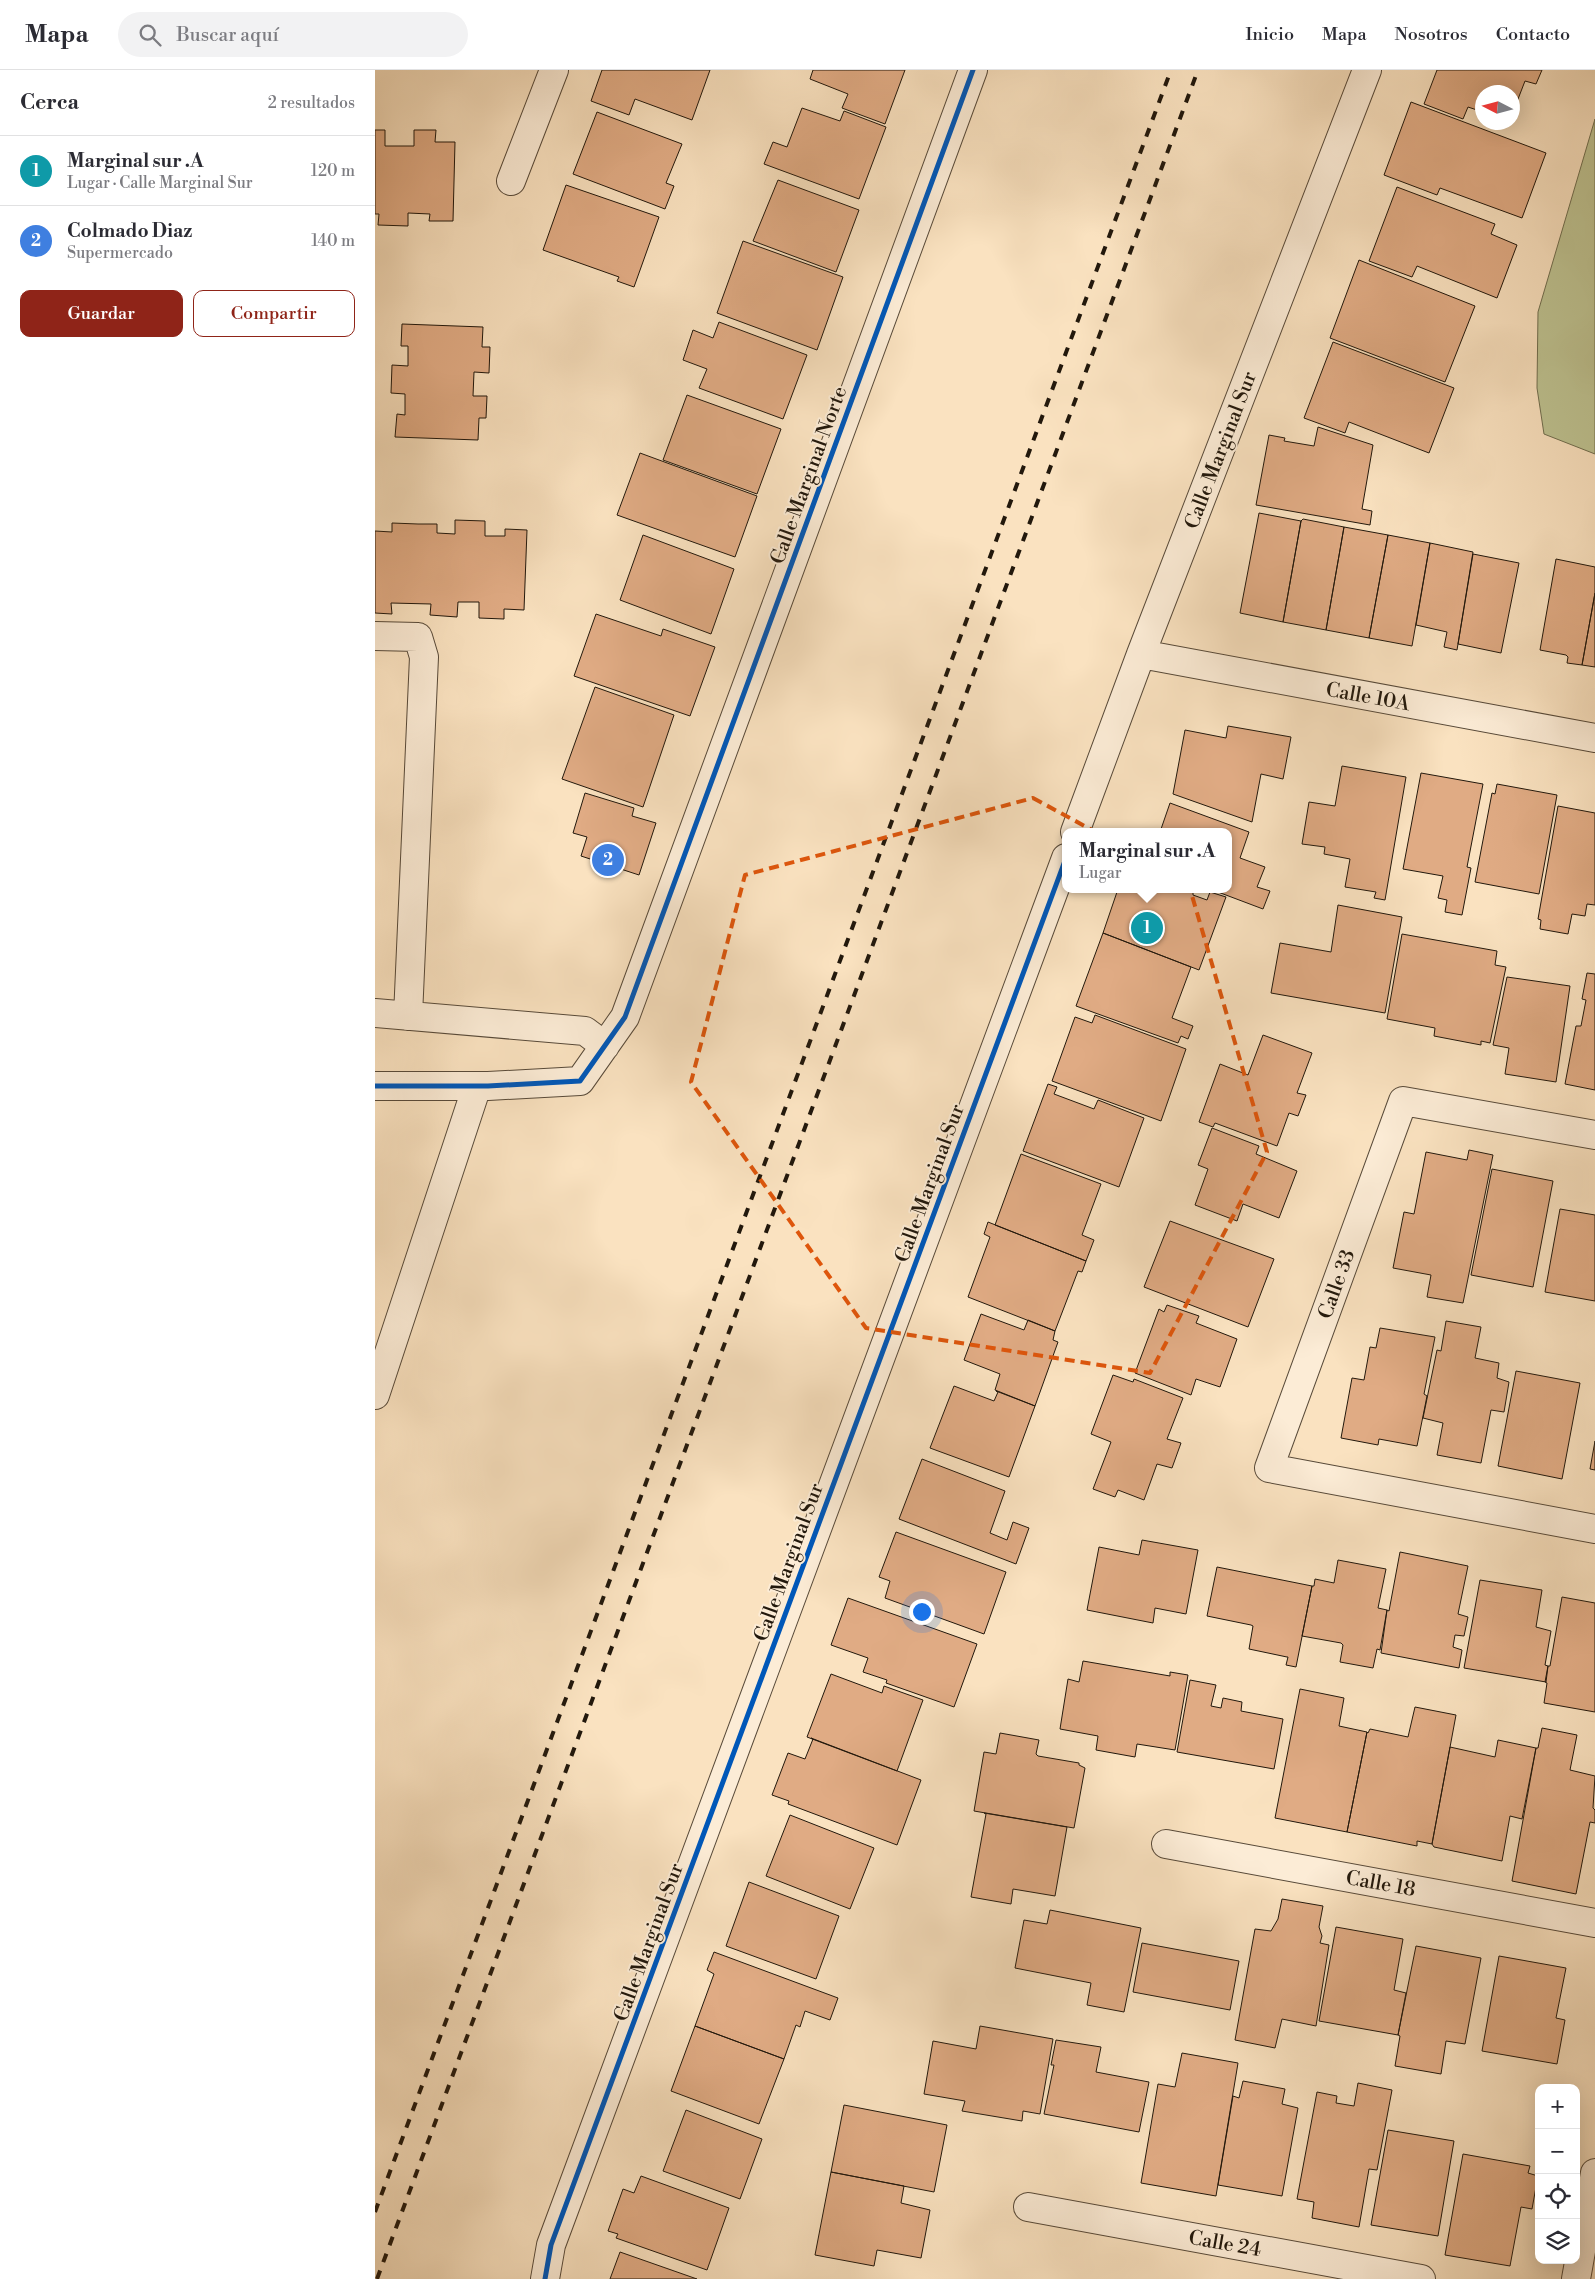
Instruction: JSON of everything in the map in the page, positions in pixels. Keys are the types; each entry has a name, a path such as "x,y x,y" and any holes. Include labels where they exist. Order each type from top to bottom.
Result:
{"street":[{"path":"511,181 553,70"},
{"name":"Calle Marginal Norte","path":"477,1086 580,1081 625,1017 973,70"},
{"name":"Calle Marginal Sur","path":"1076,828 1141,654 1367,70"},
{"path":"375,636 418,638 424,657 408,1016"},
{"name":"Calle 10A","path":"1141,654 1595,738"},
{"name":"Calle Marginal Sur","path":"545,2279 555,2236 1062,869"},
{"path":"375,1013 585,1031 605,1046"},
{"path":"375,1086 477,1086 375,1396"},
{"name":"Calle 33","path":"1595,1135 1403,1100 1269,1468 1595,1529"},
{"name":"Calle 18","path":"1166,1844 1595,1923"},
{"path":"1576,2279 1595,2173"},
{"name":"Calle 24","path":"1028,2207 1421,2279"}],"highlighted area":[{"path":"1033,798 1188,882 1267,1152 1150,1373 866,1328 691,1082 745,875"}],"green space":[{"path":"1595,119 1595,454 1544,434 1537,388 1538,312"}],"building":[{"path":"602,70 710,70 692,120 635,99 629,115 591,101"},
{"path":"813,70 905,70 885,124 842,108 848,94 810,79"},
{"path":"1437,70 1542,70 1536,84 1525,81 1520,94 1520,85 1475,85 1475,109 1468,107 1463,119 1424,104"},
{"path":"1411,102 1475,126 1475,130 1485,130 1546,153 1522,218 1440,188 1437,195 1384,175"},
{"path":"802,108 840,121 844,111 886,127 859,199 764,164 773,142 787,147"},
{"path":"597,112 682,144 666,183 674,186 665,209 573,174"},
{"path":"375,130 385,130 385,146 414,146 414,130 436,130 435,142 455,142 453,221 429,221 430,214 408,213 408,226 378,225 379,214 375,214"},
{"path":"778,180 859,210 836,272 753,241"},
{"path":"566,185 659,217 634,287 617,281 619,277 543,250"},
{"path":"1397,187 1495,224 1491,234 1517,245 1497,298 1417,266 1412,277 1369,261"},
{"path":"743,241 843,277 817,350 717,313"},
{"path":"1359,260 1475,306 1445,382 1330,338"},
{"path":"719,322 807,355 783,419 699,388 707,369 683,360 693,330 713,338"},
{"path":"402,324 483,327 482,347 490,347 489,373 474,372 473,396 487,396 486,418 479,418 478,440 395,437 397,414 405,415 405,394 391,393 392,365 408,366 408,346 401,346"},
{"path":"1333,342 1454,388 1429,453 1349,422 1345,433 1304,418"},
{"path":"687,395 781,429 757,494 663,460"},
{"path":"1318,427 1373,445 1362,509 1372,511 1370,525 1256,505 1269,435 1285,438 1284,441 1314,446"},
{"path":"640,453 757,496 735,557 617,515"},
{"path":"1259,513 1301,521 1283,622 1240,613"},
{"path":"1303,519 1344,527 1326,630 1283,622 1301,521"},
{"path":"455,520 485,521 485,536 505,536 505,529 527,530 524,610 504,609 504,619 479,618 479,602 458,602 457,617 430,615 431,604 391,603 392,614 375,613 375,531 392,532 392,523 437,524 437,533 455,534"},
{"path":"1344,527 1388,535 1369,638 1326,630"},
{"path":"643,535 734,569 711,634 620,600"},
{"path":"1388,535 1430,543 1412,646 1369,638"},
{"path":"1430,543 1473,552 1457,650 1444,647 1447,632 1416,625"},
{"path":"1473,554 1519,563 1501,653 1458,644"},
{"path":"1556,559 1595,567 1595,593 1582,665 1567,663 1568,657 1566,655 1540,650"},
{"path":"1595,593 1595,667 1582,665"},
{"path":"596,614 661,636 663,629 715,647 690,716 574,676"},
{"path":"595,687 674,715 643,807 562,779"},
{"path":"1228,726 1291,737 1283,779 1261,774 1252,822 1173,794 1185,730 1226,738"},
{"path":"1342,766 1406,777 1385,900 1374,898 1376,892 1345,887 1350,859 1324,854 1325,847 1302,844 1309,802 1335,806"},
{"path":"1421,773 1483,784 1467,867 1471,868 1462,915 1445,912 1447,900 1438,898 1443,876 1403,869"},
{"path":"1497,784 1557,795 1539,894 1475,882 1492,793 1495,794"},
{"path":"585,793 634,808 632,816 656,823 639,875 581,856 587,837 573,833"},
{"path":"1170,803 1249,832 1240,858 1265,867 1257,887 1270,891 1263,909 1221,893 1232,893 1232,828 1161,828"},
{"path":"1558,806 1595,813 1595,905 1587,904 1585,916 1572,914 1568,934 1540,929 1541,920 1538,919"},
{"path":"1117,893 1193,893 1193,895 1207,900 1210,893 1226,897 1199,970 1103,933"},
{"path":"1338,905 1402,917 1385,1013 1271,993 1280,943 1331,952"},
{"path":"1103,933 1191,967 1172,1018 1193,1026 1188,1039 1181,1036 1178,1043 1076,1006"},
{"path":"1402,934 1497,951 1495,965 1506,967 1490,1043 1481,1041 1481,1045 1434,1036 1435,1028 1387,1019"},
{"path":"1587,973 1595,974 1595,1090 1565,1084 1576,1026 1581,1026 1586,1000 1582,999"},
{"path":"1507,977 1570,986 1556,1082 1505,1074 1509,1048 1493,1045"},
{"path":"1095,1015 1186,1049 1161,1121 1052,1081 1075,1017 1092,1023"},
{"path":"1263,1035 1312,1053 1297,1093 1306,1095 1298,1116 1289,1113 1277,1146 1215,1123 1213,1127 1199,1122 1220,1064 1248,1075"},
{"path":"1048,1084 1057,1087 1054,1094 1094,1109 1098,1100 1144,1118 1119,1187 1023,1151"},
{"path":"1212,1128 1259,1146 1256,1154 1297,1171 1279,1218 1243,1204 1237,1221 1195,1205 1208,1169 1198,1165"},
{"path":"1469,1150 1493,1155 1463,1303 1427,1297 1431,1275 1393,1268 1404,1212 1414,1214 1426,1152 1467,1160"},
{"path":"1021,1154 1101,1184 1082,1235 1094,1240 1086,1261 995,1225"},
{"path":"1492,1169 1553,1181 1533,1287 1471,1275"},
{"path":"1560,1209 1595,1215 1595,1301 1545,1292"},
{"path":"1170,1221 1274,1259 1248,1327 1144,1287"},
{"path":"988,1222 1086,1261 1082,1272 1078,1271 1055,1331 968,1297 990,1237 984,1234"},
{"path":"1167,1305 1199,1316 1196,1323 1237,1339 1220,1387 1196,1379 1191,1395 1135,1373 1159,1309 1164,1312"},
{"path":"981,1314 1024,1330 1028,1320 1055,1331 1053,1340 1058,1342 1035,1406 995,1390 1000,1374 964,1360"},
{"path":"1446,1321 1481,1327 1475,1358 1499,1363 1497,1378 1509,1382 1504,1412 1491,1410 1481,1463 1437,1455 1443,1423 1423,1418 1437,1350 1441,1351"},
{"path":"1380,1328 1435,1337 1424,1394 1427,1396 1417,1446 1379,1439 1378,1445 1341,1438 1352,1378 1364,1380 1370,1347 1376,1348"},
{"path":"1516,1371 1580,1383 1562,1479 1498,1466"},
{"path":"1113,1375 1133,1382 1134,1379 1183,1398 1167,1439 1181,1443 1172,1468 1157,1464 1144,1500 1118,1490 1115,1497 1093,1489 1111,1442 1091,1434"},
{"path":"954,1386 994,1401 998,1392 996,1391 1035,1406 1009,1477 930,1448"},
{"path":"1595,1441 1595,1470 1590,1469"},
{"path":"922,1459 1005,1491 990,1533 1007,1540 1013,1522 1029,1528 1016,1564 899,1519"},
{"path":"896,1532 1006,1572 984,1634 885,1598 890,1581 879,1577"},
{"path":"1142,1540 1198,1550 1186,1614 1155,1608 1153,1623 1087,1610 1099,1547 1139,1555"},
{"path":"1400,1552 1468,1566 1458,1614 1468,1617 1464,1636 1455,1635 1453,1647 1462,1650 1459,1668 1381,1653 1387,1610 1389,1611"},
{"path":"1338,1560 1386,1569 1378,1608 1387,1610 1380,1650 1377,1649 1373,1668 1340,1662 1343,1645 1341,1643 1302,1636 1315,1579 1334,1583"},
{"path":"1217,1567 1312,1586 1296,1667 1286,1665 1288,1657 1249,1649 1253,1626 1207,1616"},
{"path":"1480,1580 1542,1590 1536,1627 1551,1631 1545,1665 1548,1666 1546,1682 1464,1668"},
{"path":"1562,1597 1595,1603 1595,1712 1544,1703 1547,1683 1545,1682 1548,1666 1550,1666"},
{"path":"848,1598 977,1644 954,1707 886,1683 887,1680 863,1672 868,1658 831,1645"},
{"path":"1083,1661 1170,1676 1170,1672 1188,1675 1175,1750 1137,1744 1135,1757 1096,1750 1098,1736 1060,1729 1068,1679 1079,1682"},
{"path":"831,1674 882,1693 884,1686 923,1700 897,1771 807,1737"},
{"path":"1190,1680 1216,1685 1211,1706 1221,1708 1223,1698 1242,1702 1241,1711 1283,1719 1274,1769 1177,1752"},
{"path":"1300,1689 1344,1698 1339,1726 1367,1732 1347,1832 1275,1818"},
{"path":"1415,1707 1456,1715 1432,1844 1417,1841 1417,1846 1347,1832 1367,1732 1370,1729 1408,1737"},
{"path":"1542,1728 1577,1735 1570,1770 1595,1776 1593,1808 1595,1810 1595,1823 1590,1822 1576,1894 1512,1881 1536,1748 1538,1748"},
{"path":"1000,1733 1039,1740 1036,1754 1038,1756 1079,1763 1079,1765 1085,1768 1074,1828 974,1811 984,1752 996,1754"},
{"path":"811,1738 921,1780 897,1845 788,1804 789,1801 772,1795 788,1753 805,1759 813,1739"},
{"path":"1498,1740 1536,1748 1522,1819 1510,1816 1502,1861 1434,1847 1432,1844 1450,1747 1495,1757"},
{"path":"984,1813 1067,1827 1055,1896 1013,1889 1011,1904 971,1897 986,1814"},
{"path":"790,1815 874,1848 850,1909 766,1876"},
{"path":"749,1882 839,1916 816,1979 726,1946"},
{"path":"1282,1899 1323,1906 1319,1927 1322,1936 1320,1943 1329,1945 1316,2026 1282,2019 1275,2048 1235,2040 1255,1929 1271,1931 1278,1919"},
{"path":"1050,1910 1141,1928 1124,2012 1087,2005 1091,1983 1015,1968 1024,1920 1047,1924"},
{"path":"1336,1927 1403,1939 1394,1990 1406,1993 1398,2035 1319,2021"},
{"path":"1142,1943 1239,1961 1230,2010 1133,1992"},
{"path":"1416,1946 1481,1958 1465,2044 1446,2041 1441,2074 1395,2066 1400,2036 1398,2035"},
{"path":"714,1952 838,1998 830,2020 805,2011 800,2027 796,2025 784,2059 695,2026 714,1974 707,1970"},
{"path":"1499,1956 1566,1968 1556,2018 1565,2020 1557,2064 1482,2051"},
{"path":"695,2026 784,2059 759,2124 671,2091"},
{"path":"980,2026 1053,2039 1040,2114 1023,2111 1022,2121 962,2111 965,2101 924,2094 933,2041 976,2049"},
{"path":"1056,2040 1101,2047 1096,2072 1149,2082 1139,2132 1044,2114 1054,2065 1051,2065"},
{"path":"1182,2053 1238,2063 1216,2196 1141,2183 1158,2084 1175,2087"},
{"path":"1243,2081 1285,2089 1282,2104 1298,2108 1282,2196 1218,2185 1233,2096 1239,2098"},
{"path":"1358,2083 1392,2090 1377,2170 1369,2169 1359,2227 1312,2218 1314,2202 1297,2199 1317,2092 1337,2096 1336,2103 1354,2106"},
{"path":"844,2105 947,2125 934,2192 831,2172"},
{"path":"686,2110 762,2139 740,2199 663,2171"},
{"path":"1388,2130 1454,2141 1438,2236 1371,2225"},
{"path":"1463,2154 1530,2166 1528,2173 1535,2175 1535,2192 1532,2209 1521,2207 1510,2266 1445,2255"},
{"path":"831,2172 904,2186 901,2203 930,2210 921,2258 877,2250 874,2266 815,2255"},
{"path":"641,2176 729,2208 707,2270 616,2238 618,2234 608,2231 623,2189 634,2193"},
{"path":"620,2252 697,2279 610,2279"}],"railway":[{"path":"375,2212 1171,70"},
{"path":"377,2279 1198,70"}],"cycle path":[{"path":"375,1086 488,1086 580,1081 625,1017 973,70"},
{"path":"545,2279 551,2245 1062,869"}],"place":[{"name":"Colmado Diaz","path":"608,860"},
{"name":"Marginal sur .A","path":"1147,928"}]}
